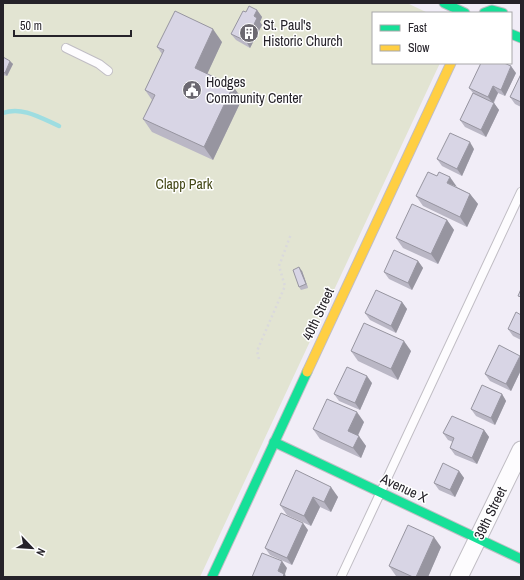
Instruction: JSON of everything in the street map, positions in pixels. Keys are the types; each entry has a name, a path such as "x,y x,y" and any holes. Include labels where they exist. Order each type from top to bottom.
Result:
{"street":[{"path":"444,3 463,12"},
{"path":"487,12 492,10 499,12"},
{"name":"40th Street","path":"212,577 451,64"},
{"name":"Avenue X","path":"274,442 521,559"},
{"name":"39th Street","path":"459,577 521,450"}],"lane":[{"path":"66,48 99,64 108,71"},
{"path":"341,577 521,192"}],"path":[{"path":"260,359 257,351 285,286 279,266 291,234"}],"green space":[{"name":"Clapp Park","path":"3,3 407,3 426,12 372,12 372,64 440,64 200,577 3,577"}],"building":[{"path":"249,6 257,10 254,16 257,18 246,41 231,34 243,11 246,12"},
{"name":"Hodges Community Center","path":"175,11 213,29 195,68 233,86 204,147 143,119 155,95 145,90 164,50 157,47"},
{"path":"3,57 10,61 5,73 3,72"},
{"path":"481,64 506,64 511,66 501,90 493,86 488,97 469,88"},
{"path":"521,74 521,102 510,97"},
{"path":"473,93 494,103 481,130 460,120"},
{"path":"450,133 470,142 457,169 437,159"},
{"path":"428,172 437,176 439,172 450,177 447,183 470,194 460,217 416,196"},
{"path":"412,204 447,220 431,254 396,238"},
{"path":"394,250 418,261 408,283 384,272"},
{"path":"299,267 306,284 299,287 293,270"},
{"path":"521,289 521,297 518,296"},
{"path":"376,290 402,302 391,326 365,313"},
{"path":"516,312 521,315 521,335 508,329"},
{"path":"364,323 404,341 391,369 351,351"},
{"path":"499,345 520,356 506,384 485,374"},
{"path":"347,367 367,376 355,403 334,394"},
{"path":"482,385 502,394 491,418 471,409"},
{"path":"327,399 357,412 348,431 359,436 353,448 313,429"},
{"path":"452,416 484,430 472,458 450,448 454,438 443,433"},
{"path":"443,463 459,471 450,490 434,483"},
{"path":"296,470 331,487 324,502 313,497 304,516 280,505"},
{"path":"281,513 303,523 287,558 265,548"},
{"path":"408,525 434,537 416,577 389,566"},
{"path":"262,553 282,561 278,571 284,574 283,577 252,577"}],"waterway":[{"path":"3,113 10,111 24,112 59,126"}],"traffic: fast":[{"path":"444,3 463,12"},
{"path":"487,12 492,10 499,12"},
{"path":"512,34 521,38"},
{"path":"212,577 307,372"},
{"path":"274,442 521,559"}],"traffic: slow":[{"path":"307,372 451,64"}],"place":[{"name":"St. Paul's Historic Church","path":"249,33"},
{"name":"Hodges Community Center","path":"192,90"}]}
